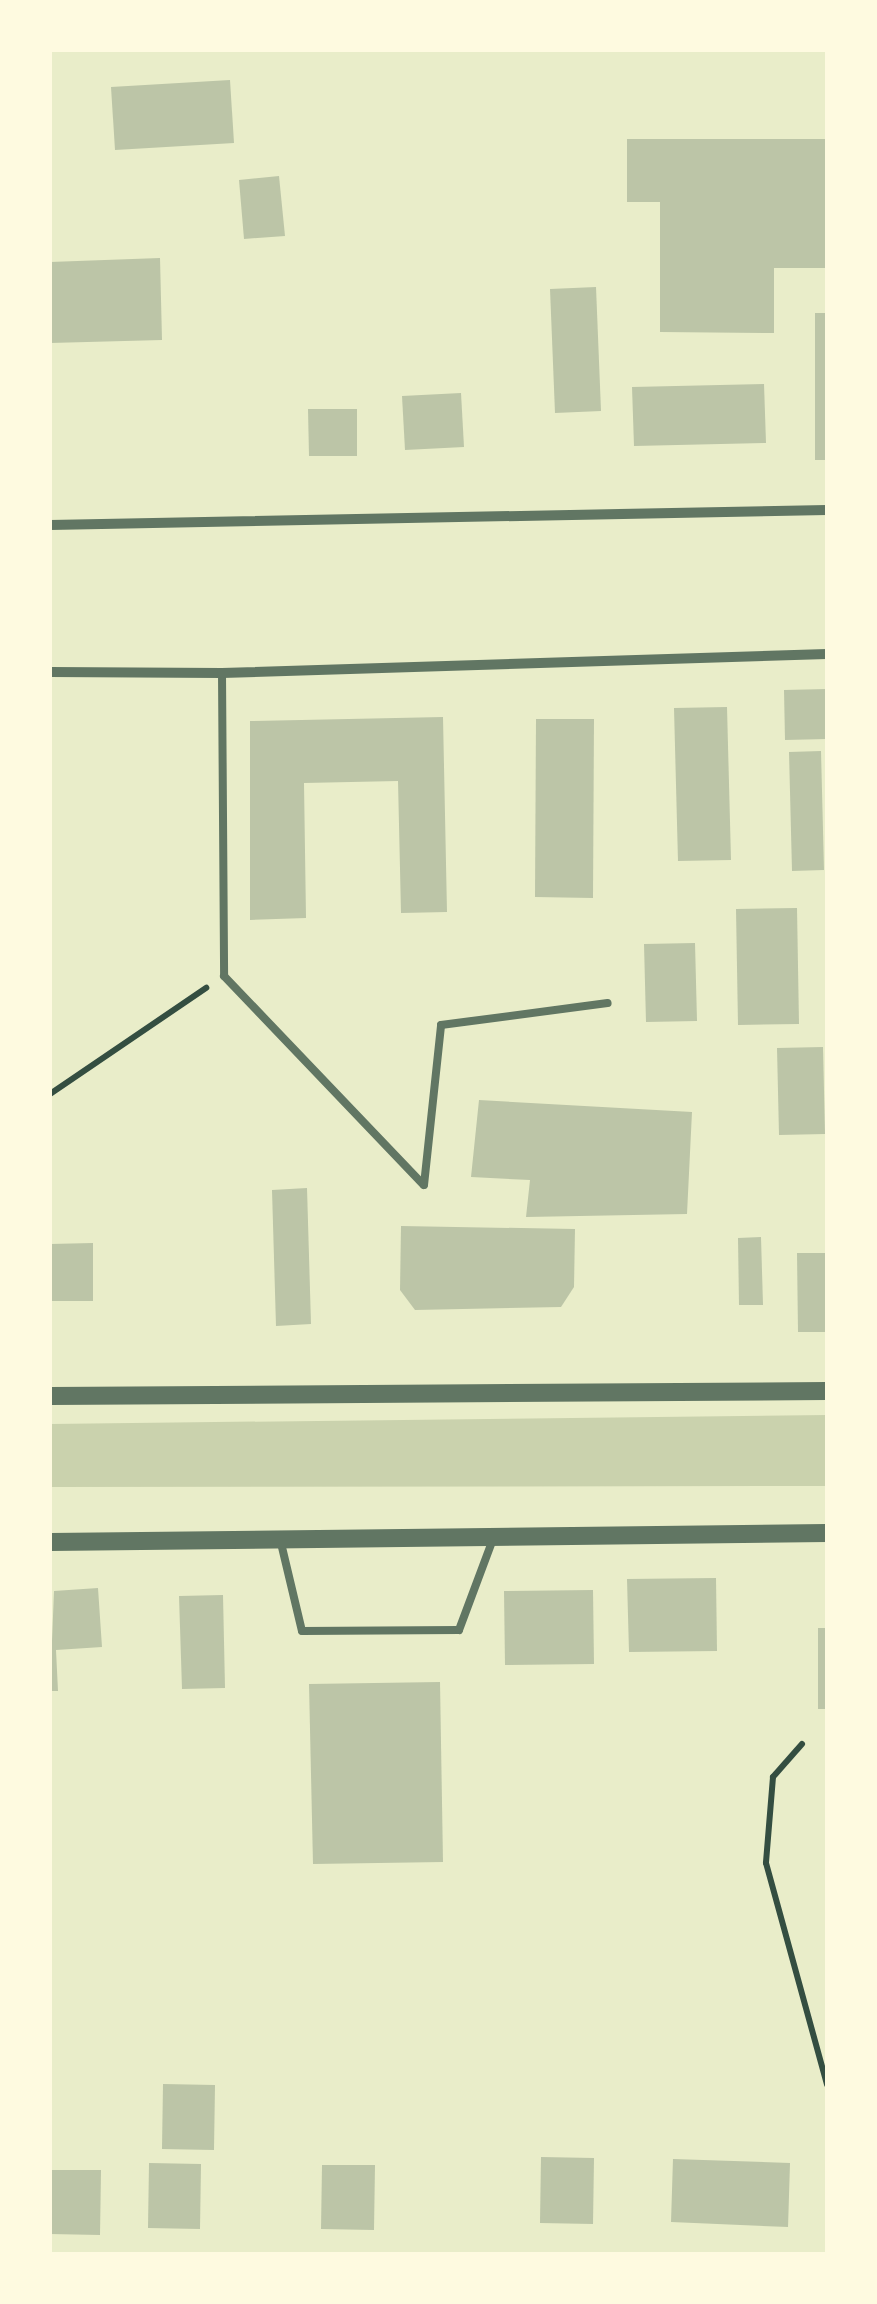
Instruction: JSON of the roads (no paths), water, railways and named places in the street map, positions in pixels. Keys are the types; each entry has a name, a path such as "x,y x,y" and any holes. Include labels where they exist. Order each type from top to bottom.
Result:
{"street":[{"path":"50,525 827,510"},
{"path":"50,672 222,673 827,654"},
{"path":"50,1396 827,1391"},
{"path":"50,1542 827,1533"}],"lane":[{"path":"222,673 224,976 424,1185 442,1024 608,1004"},
{"path":"280,1538 302,1631 459,1630 494,1538"}]}
